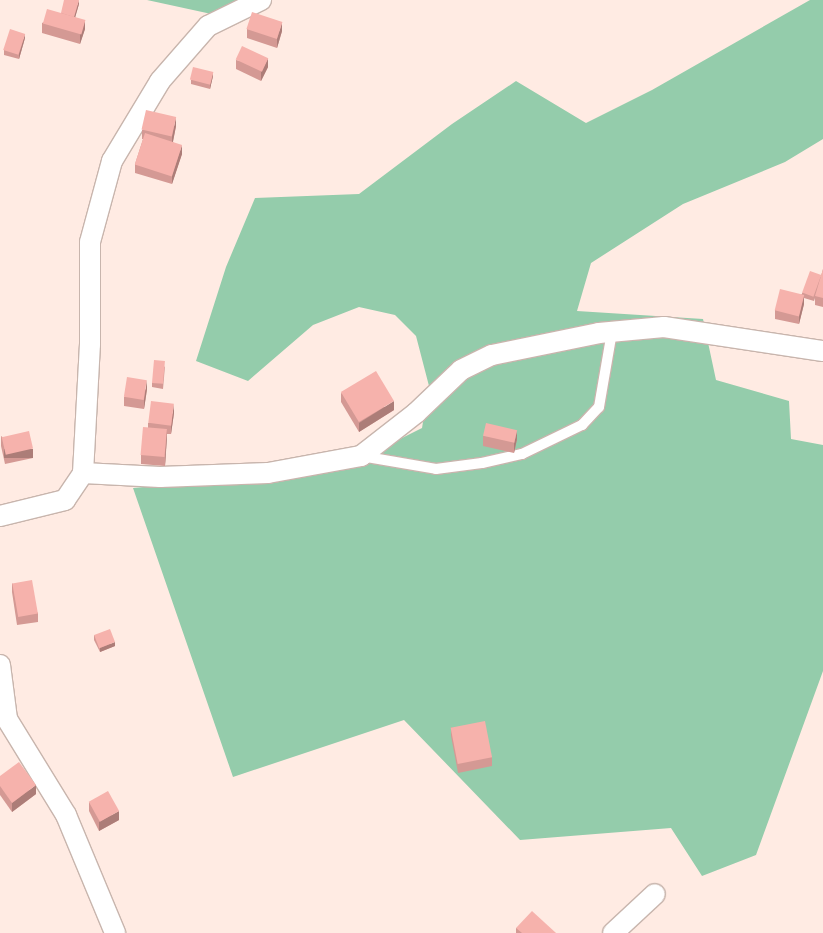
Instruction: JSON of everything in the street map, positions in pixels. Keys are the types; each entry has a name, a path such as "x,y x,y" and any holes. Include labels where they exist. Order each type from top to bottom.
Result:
{"street":[{"path":"0,516 65,500 84,473 90,344 90,242 112,160 160,81 208,26 261,0"},
{"path":"84,473 160,477 268,473 361,456 416,413 461,370 492,354 612,332 664,327 823,351"},
{"path":"0,665 3,716 66,815 115,933"},
{"path":"613,933 655,894"}],"lane":[{"path":"361,456 436,469 482,463 522,454 582,424 599,407 612,332"}],"green space":[{"path":"147,0 258,0 216,15"},
{"path":"810,0 823,0 823,139 785,162 683,204 591,263 577,311 703,319 716,380 789,401 791,439 823,445 823,671 756,855 702,876 671,828 520,840 404,720 233,777 133,488 340,469 422,428 429,386 416,336 395,315 359,307 313,325 248,381 196,361 226,267 255,198 359,194 452,124 516,81 586,123 652,90"}],"building":[{"path":"64,0 79,0 74,17 61,13"},
{"path":"47,9 85,20 81,34 43,23"},
{"path":"252,12 282,22 277,39 246,29"},
{"path":"10,29 25,34 18,55 3,50"},
{"path":"242,46 268,58 262,72 236,60"},
{"path":"193,67 213,72 210,85 190,80"},
{"path":"146,110 176,117 172,136 142,129"},
{"path":"145,133 182,145 172,176 135,164"},
{"path":"823,269 823,298 815,296"},
{"path":"810,271 821,275 813,297 802,293"},
{"path":"780,289 804,295 799,316 775,310"},
{"path":"154,360 165,361 163,384 152,383"},
{"path":"376,371 394,401 359,422 341,392"},
{"path":"127,377 147,380 144,400 124,397"},
{"path":"151,401 174,404 171,426 148,423"},
{"path":"486,423 517,430 514,443 483,436"},
{"path":"143,427 167,429 164,457 141,455"},
{"path":"29,431 33,449 6,455 2,437"},
{"path":"32,580 38,613 18,617 12,583"},
{"path":"110,629 115,642 99,648 94,635"},
{"path":"485,721 492,757 458,764 451,728"},
{"path":"19,762 36,785 12,803 0,786 0,776"},
{"path":"108,791 119,811 100,822 89,802"},
{"path":"532,911 556,933 522,933 516,928"}]}
